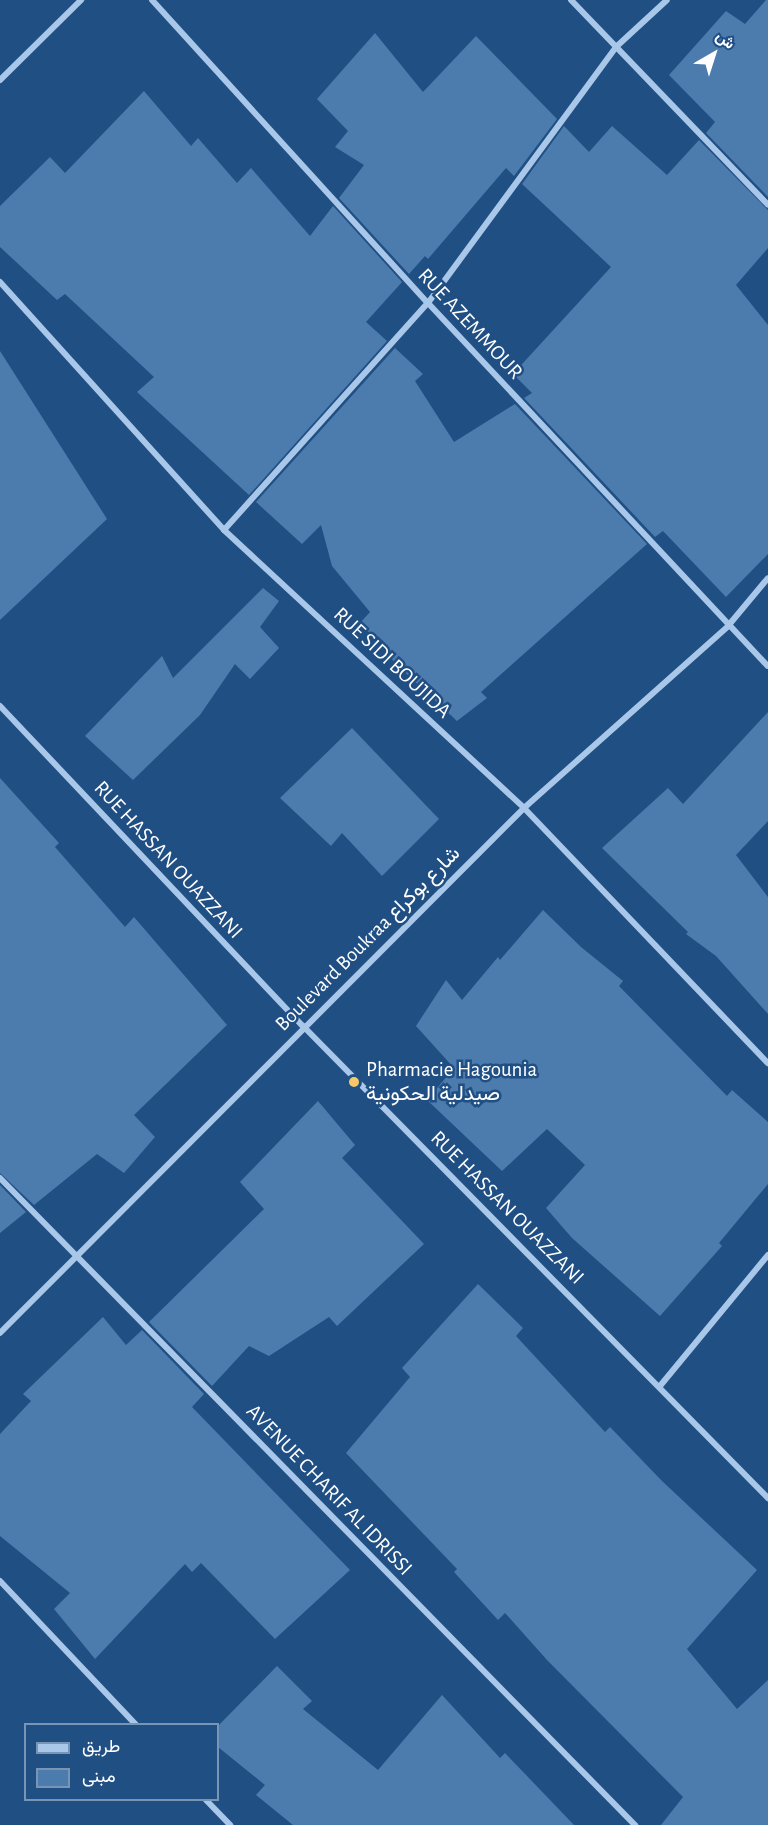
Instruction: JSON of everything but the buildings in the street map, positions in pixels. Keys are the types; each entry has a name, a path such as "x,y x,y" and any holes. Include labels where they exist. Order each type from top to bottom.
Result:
{"street":[{"path":"0,80 81,0"},
{"name":"RUE AZEMMOUR","path":"152,0 428,303 728,626 768,666"},
{"path":"571,0 768,204"},
{"path":"224,530 428,303 616,46 667,0"},
{"name":"RUE SIDI BOUJIDA","path":"0,282 224,530 524,808 768,1063"},
{"name":"Boulevard Boukraa شارع بوكراع","path":"0,1333 303,1026 524,808 728,626 768,578"},
{"name":"RUE HASSAN OUAZZANI","path":"0,706 303,1026 768,1498"},
{"name":"AVENUE CHARIF AL IDRISSI","path":"0,1178 635,1825"},
{"path":"660,1386 768,1255"},
{"path":"0,1581 133,1723"},
{"path":"207,1801 230,1825"}],"place":[{"name":"Pharmacie Hagounia صيدلية الحكونية","path":"354,1082"}]}
